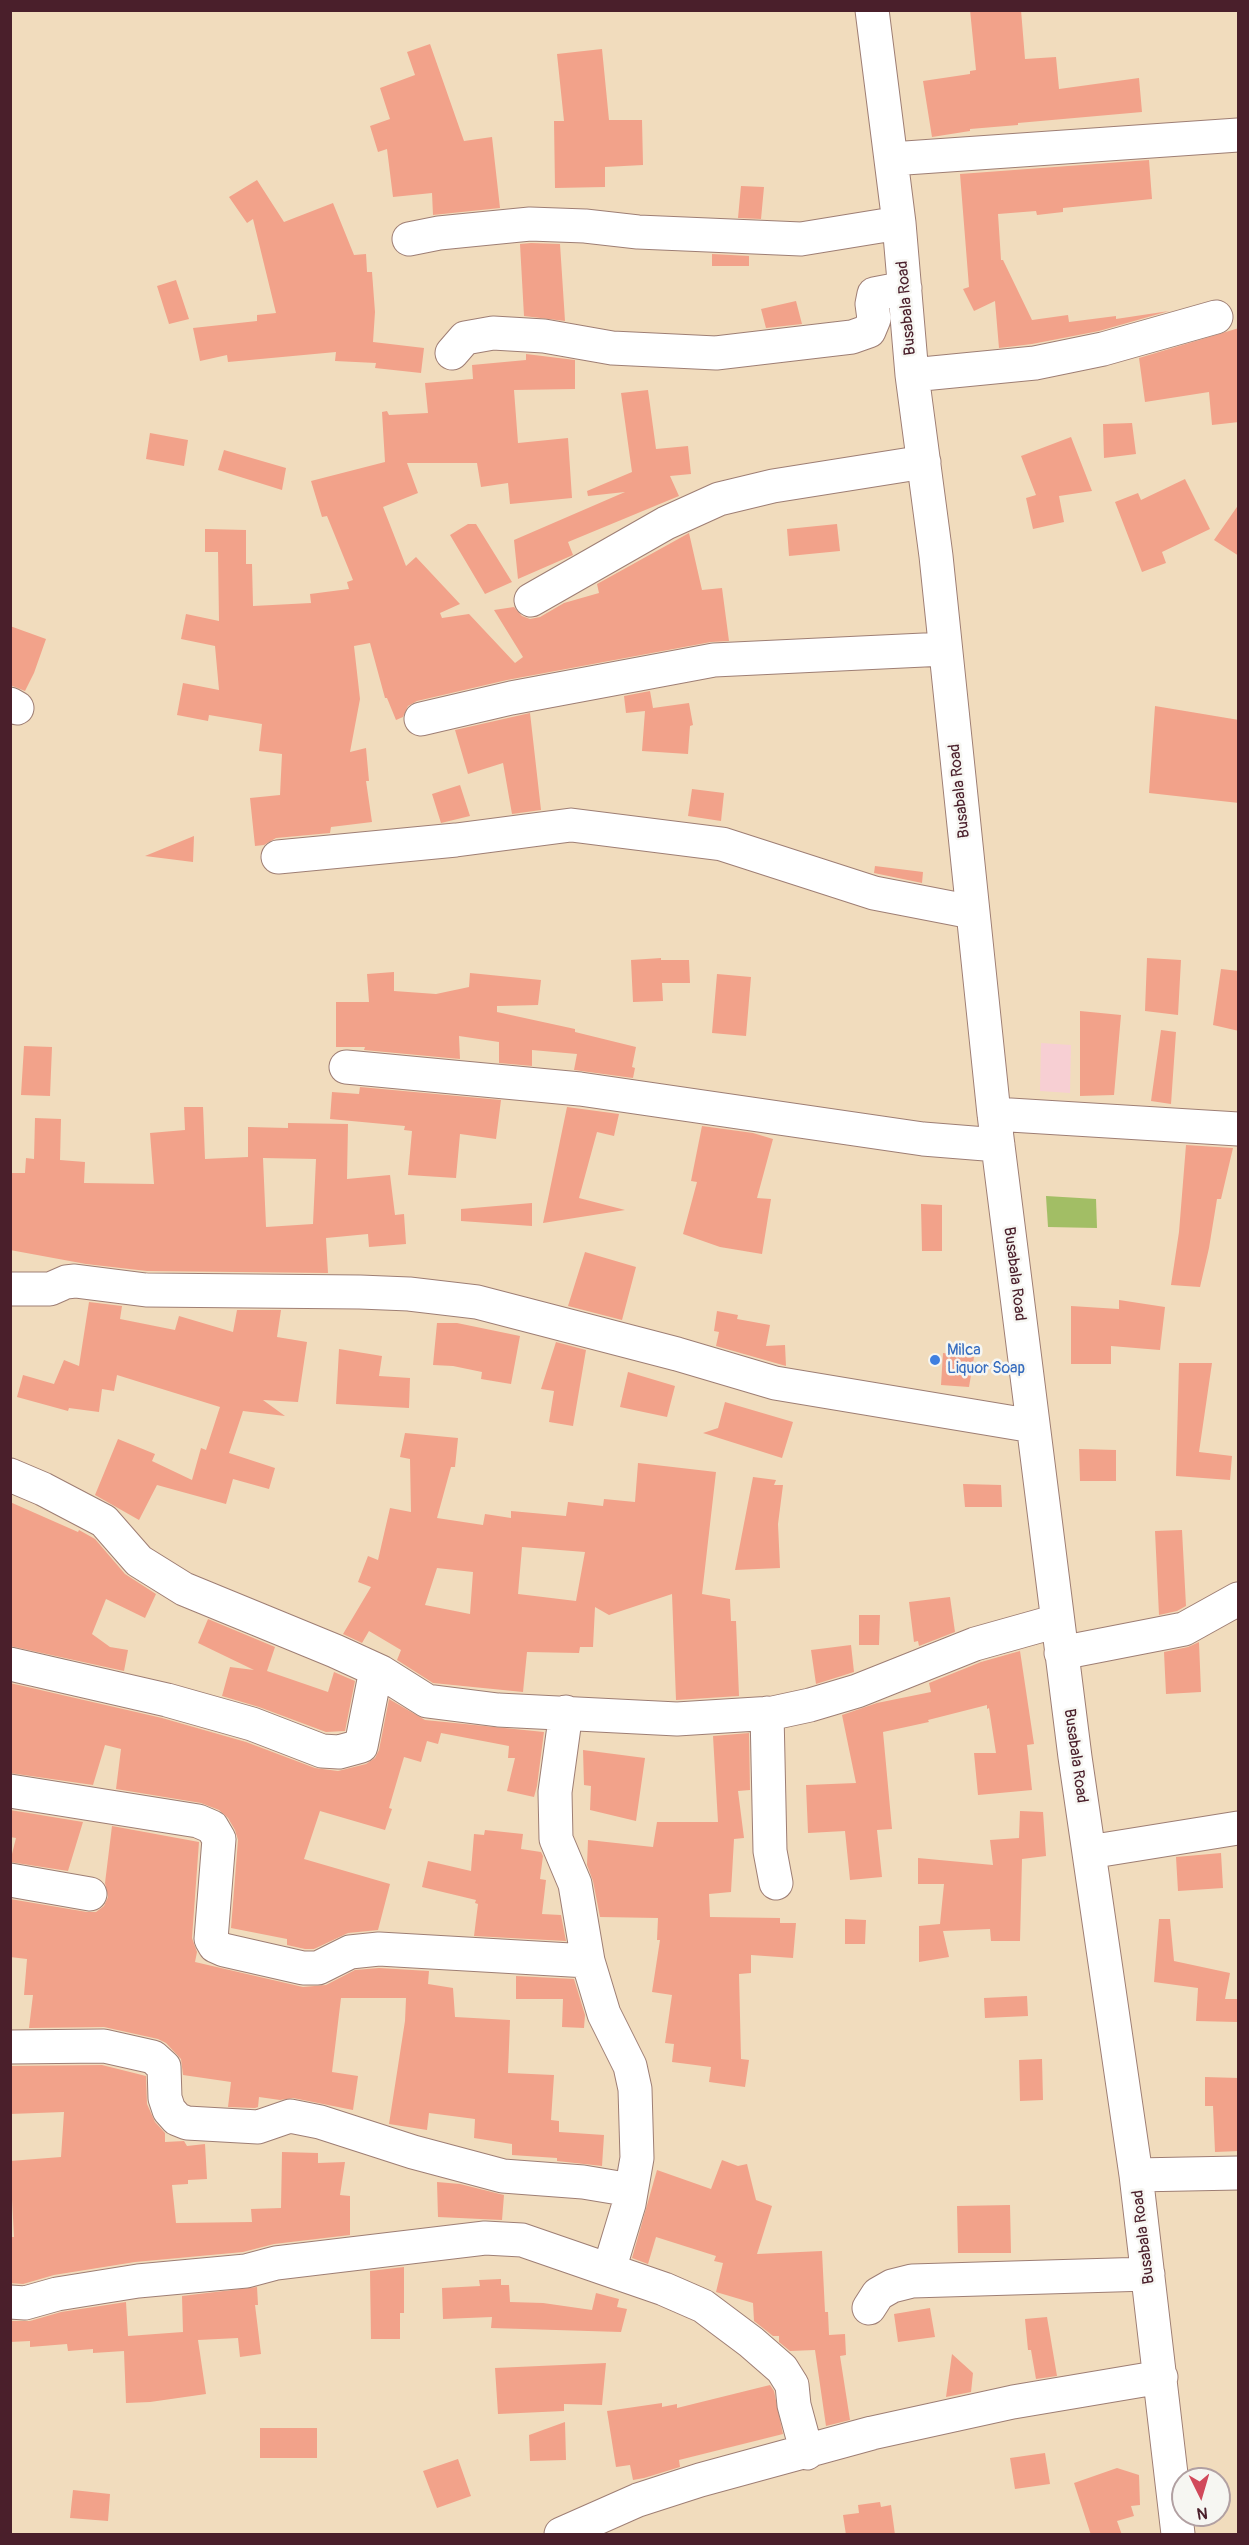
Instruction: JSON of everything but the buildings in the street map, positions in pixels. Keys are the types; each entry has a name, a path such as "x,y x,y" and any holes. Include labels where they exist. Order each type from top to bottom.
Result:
{"street":[{"name":"Busabala Road","path":"872,10 899,223 912,375 945,649 996,1129 1059,1637 1136,2175 1178,2535"},
{"path":"891,159 1239,135"},
{"path":"409,238 530,224 585,226 638,232 801,239 899,223"},
{"path":"452,353 465,338 493,333 544,336 612,348 716,353 852,337 869,331 874,319 872,304 874,294 905,288"},
{"path":"912,375 1035,363 1103,349 1216,317"},
{"path":"531,600 666,523 719,499 773,486 924,462"},
{"path":"421,719 511,698 714,660 945,649"},
{"path":"278,857 456,840 571,825 722,844 874,893 972,912"},
{"path":"346,1067 580,1089 923,1139 996,1129 1239,1129"},
{"path":"10,1289 50,1289 75,1281 146,1290 251,1289 360,1292 409,1294 477,1302 677,1354 775,1383 1033,1426"},
{"path":"10,1475 43,1489 104,1521 139,1561 184,1589 376,1670 427,1701 498,1710 677,1719 767,1713 810,1705 857,1691 975,1644 1184,1629 1239,1599"},
{"path":"10,1664 167,1700 252,1724 322,1752 339,1752 361,1746 376,1670"},
{"path":"566,1712 555,1792 556,1839 575,1884 588,1961 604,2013 630,2066 635,2088 637,2158 632,2190 609,2270"},
{"path":"767,1713 770,1851 776,1883"},
{"path":"10,1791 198,1821 212,1827 219,1839 212,1939 215,1946 224,1950 303,1968 318,1968 350,1952 379,1949 588,1961"},
{"path":"1089,1852 1239,1828"},
{"path":"10,1880 90,1894"},
{"path":"10,2047 104,2046 153,2057 164,2067 165,2098 169,2110 177,2119 188,2123 258,2127 290,2116 320,2122 413,2152 503,2176 583,2182 632,2190"},
{"path":"1136,2175 1239,2173"},
{"path":"10,2302 25,2303 138,2281 246,2271 276,2263 485,2238 522,2240 664,2289 703,2306 751,2342 782,2370 792,2385 794,2405 807,2453"},
{"path":"869,2308 878,2294 892,2286 912,2281 1148,2274"},
{"path":"561,2535 638,2500 700,2480 807,2453 872,2433 1013,2402 1161,2377"}],"shaded area":[{"path":"1041,1043 1071,1045 1070,1093 1040,1091"}],"green space":[{"path":"1046,1196 1096,1199 1097,1228 1048,1227"}],"place":[{"name":"Milca Liquor Soap","path":"935,1360"}]}
